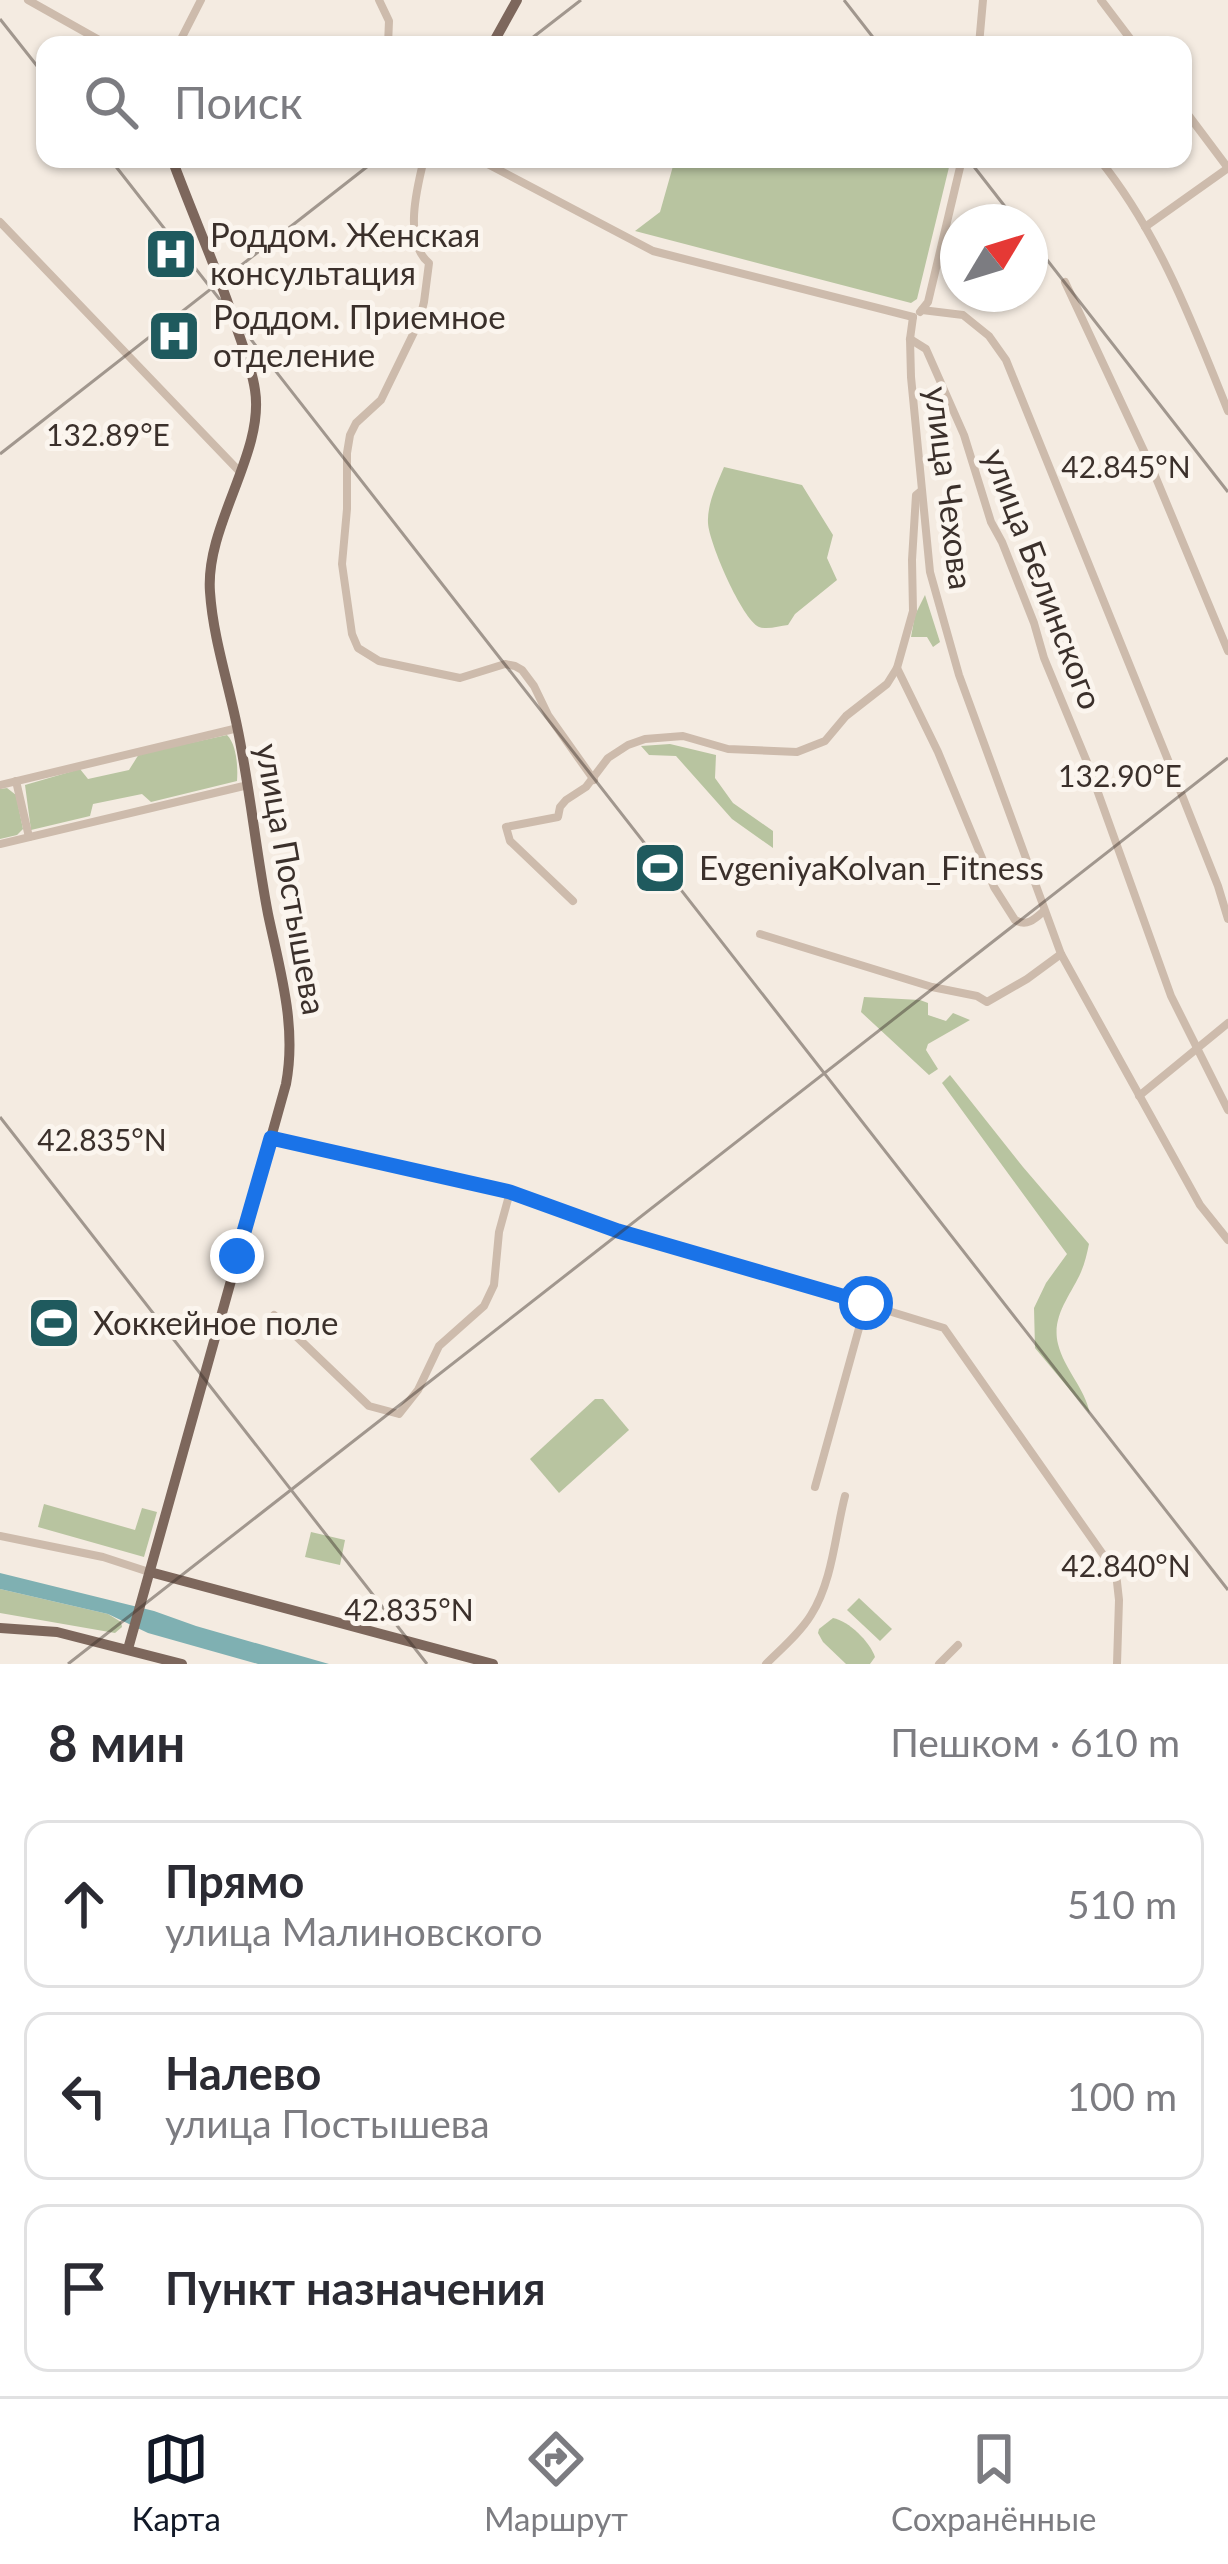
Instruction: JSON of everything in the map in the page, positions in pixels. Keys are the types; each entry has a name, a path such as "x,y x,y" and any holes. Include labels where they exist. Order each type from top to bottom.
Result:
{"main road":[{"path":"498,36 517,0"},
{"name":"улица Постышева","path":"128,1649 286,1084 291,1032 210,580 219,532 256,410 254,386 227,300 176,168"},
{"path":"151,1572 493,1664"},
{"path":"0,1628 57,1632 182,1664"}],"street":[{"path":"28,0 92,36"},
{"path":"183,36 201,0"},
{"path":"380,0 389,20 388,36"},
{"path":"980,36 983,0"},
{"path":"1101,0 1129,36"},
{"path":"1144,227 1228,168 1192,120"},
{"path":"422,168 415,199 420,256 429,262 419,322 381,400 356,423 346,453 342,564 352,634 358,648 379,661 460,678 505,664 515,666 534,686 548,715 594,779"},
{"path":"495,168 653,251 918,314 963,315 989,336 1006,360 1228,919"},
{"name":"улица Чехова","path":"960,168 928,302 918,314 910,339 930,572 948,638 1061,954 1200,1205 1228,1240"},
{"path":"1107,168 1173,280 1228,411"},
{"path":"0,222 239,472"},
{"path":"1065,282 1151,466 1228,652"},
{"name":"улица Белинского","path":"910,339 926,349 964,435 992,522 1094,781 1171,996 1228,1110"},
{"path":"572,901 510,841 506,831 510,824 558,817 566,800 628,745 683,736 728,749 796,752 825,741 846,716 887,684 897,668 913,610 913,533 916,496 921,491"},
{"path":"897,668 994,887 1021,924 1044,911"},
{"path":"0,785 238,728"},
{"path":"16,781 29,837"},
{"path":"0,844 248,785"},
{"path":"760,934 987,1002 1061,954"},
{"path":"1139,1096 1228,1023"},
{"path":"271,1138 510,1192 618,1231 944,1328 1116,1574 1117,1664"},
{"path":"274,1315 369,1406 399,1414 418,1390 439,1346 484,1306 494,1285 499,1232 510,1192"},
{"path":"815,1487 866,1303"},
{"path":"766,1664 818,1602 845,1496"},
{"path":"0,1536 151,1572"},
{"path":"939,1664 958,1645"}],"green space":[{"path":"672,168 949,168 917,299 911,303 635,231 660,212"},
{"path":"724,467 802,485 833,535 827,558 837,580 788,625 762,628 752,621 720,563 708,516"},
{"path":"925,595 940,642 933,647 927,637 911,637"},
{"path":"227,735 235,751 237,781 151,802 142,794 93,804 90,816 31,830 25,785 80,769 88,779 129,770 139,754"},
{"path":"670,744 716,755 715,778 733,803 773,831 773,848 732,819 676,756 649,755 641,746"},
{"path":"0,789 16,795 23,829 0,839"},
{"path":"864,997 920,1000 928,1003 928,1015 946,1021 953,1013 970,1020 928,1044 926,1050 938,1069 929,1075 861,1012"},
{"path":"950,1075 1089,1244 1057,1334 1090,1414 1035,1348 1034,1308 1067,1254 942,1083"},
{"name":"Хоккейное поле","path":"66,1309 73,1324 39,1339 33,1336 32,1324"},
{"path":"595,1399 603,1399 629,1430 559,1493 530,1459"},
{"path":"44,1504 135,1530 142,1508 157,1512 144,1557 38,1527"},
{"path":"311,1532 345,1540 340,1565 305,1557"},
{"path":"0,1589 108,1614 122,1627 115,1633 0,1613"},
{"path":"859,1598 892,1629 880,1641 847,1610"},
{"path":"833,1618 864,1639 875,1657 870,1664 846,1664 823,1642 819,1629"}],"water":[{"path":"0,1573 154,1611 329,1664 258,1664 148,1633 108,1614 0,1589"}],"place":[{"name":"Роддом. Женская консультация","path":"171,254"},
{"name":"Роддом. Приемное отделение","path":"174,336"},
{"name":"EvgeniyaKolvan_Fitness","path":"660,868"},
{"name":"Хоккейное поле","path":"54,1323"}],"route":[{"path":"237,1256 271,1138 510,1192 618,1231 866,1303"}]}
